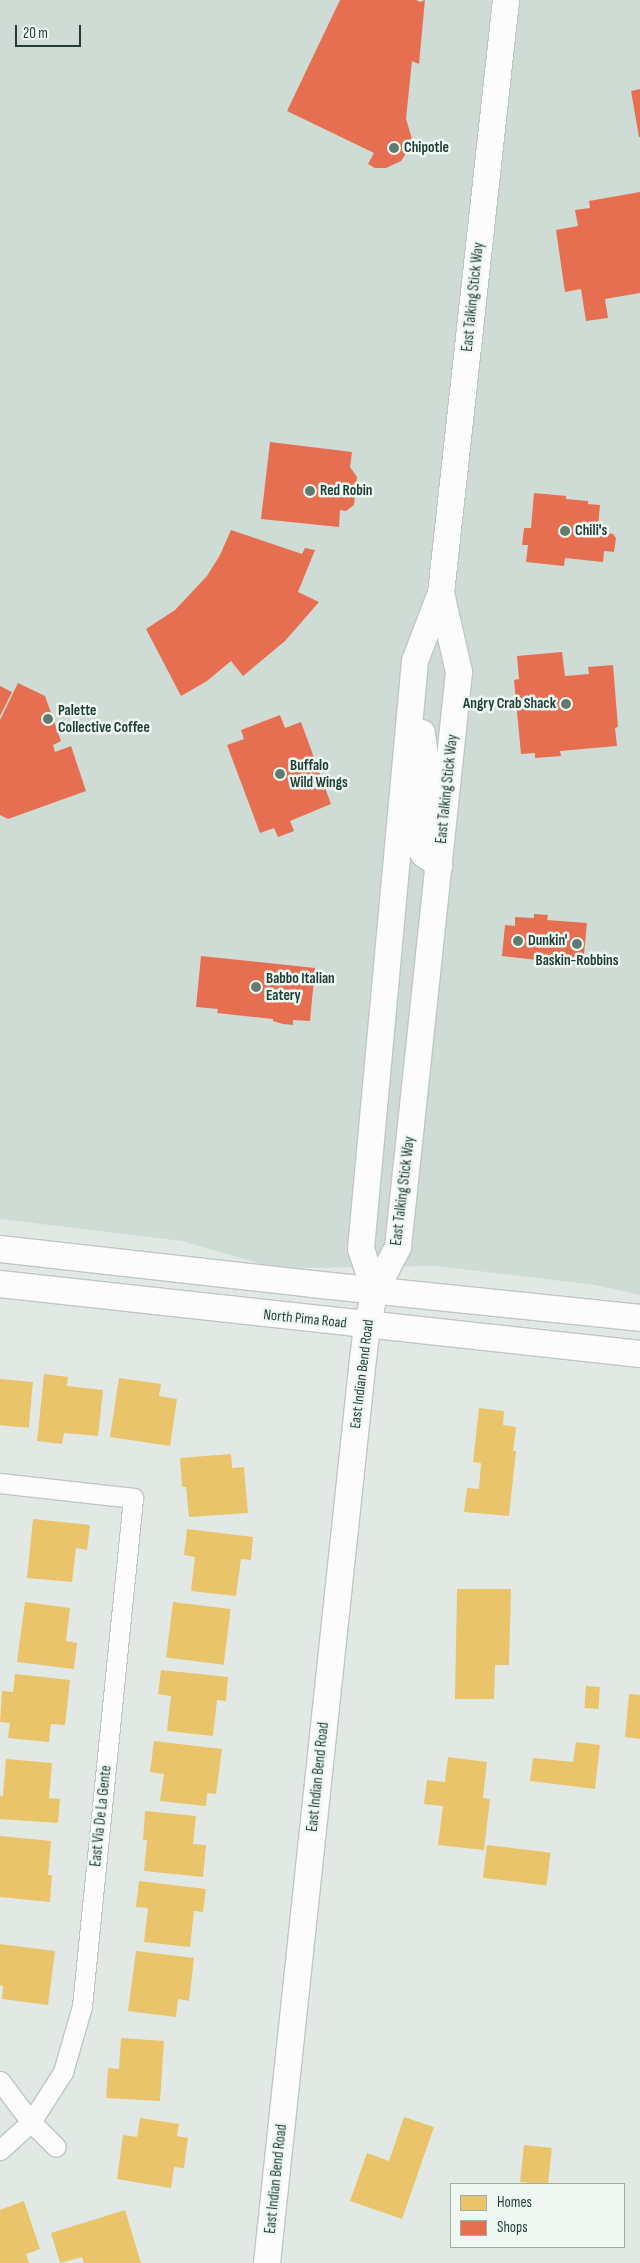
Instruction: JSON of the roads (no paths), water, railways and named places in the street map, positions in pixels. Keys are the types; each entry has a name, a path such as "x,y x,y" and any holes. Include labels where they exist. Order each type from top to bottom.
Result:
{"main road":[{"name":"East Talking Stick Way","path":"376,1291 361,1249 415,662 441,593 506,0"},
{"name":"East Talking Stick Way","path":"376,1291 398,1247 459,672 441,593"},
{"path":"412,696 424,740 418,844 424,854 439,865"},
{"path":"0,1249 640,1318"},
{"name":"North Pima Road","path":"0,1284 367,1326 640,1354"},
{"name":"East Indian Bend Road","path":"267,2263 367,1326 376,1291"}],"street":[{"name":"East Via De La Gente","path":"0,1482 133,1498 82,2006 63,2072 31,2122 0,2150"},
{"path":"0,2081 31,2122 56,2148"}],"place":[{"name":"Chipotle","path":"394,148"},
{"name":"Red Robin","path":"310,491"},
{"name":"Chili's","path":"565,531"},
{"name":"Angry Crab Shack","path":"566,704"},
{"name":"Palette Collective Coffee","path":"48,719"},
{"name":"Buffalo Wild Wings","path":"280,774"},
{"name":"Dunkin'","path":"518,941"},
{"name":"Baskin-Robbins","path":"577,944"},
{"name":"Babbo Italian Eatery","path":"256,987"}]}
